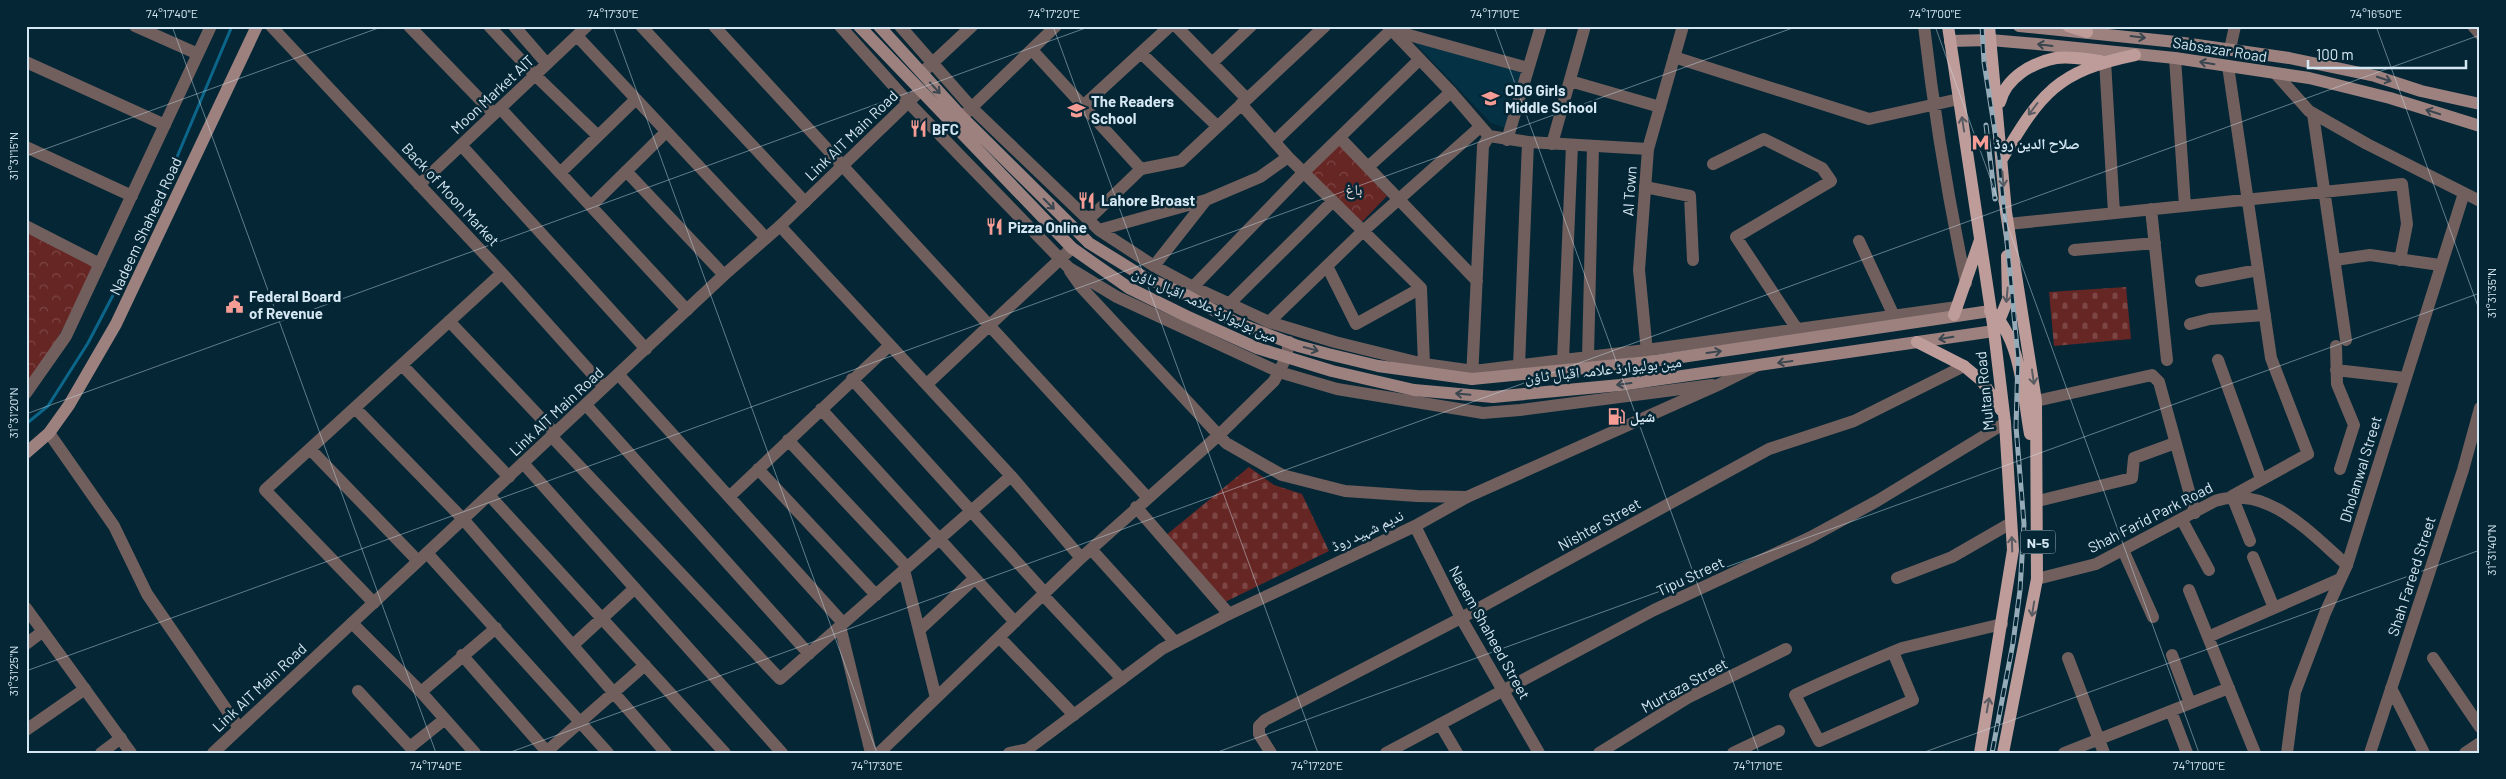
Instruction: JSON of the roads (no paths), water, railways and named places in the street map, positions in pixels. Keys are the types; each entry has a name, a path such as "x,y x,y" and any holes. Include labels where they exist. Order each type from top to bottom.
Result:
{"main road":[{"name":"Nadeem Shaheed Road","path":"26,453 49,433 69,405 116,324 257,26"},
{"name":"مین بولیوارڈ علامہ اقبال ٹاؤن","path":"859,26 1072,248 1129,288 1257,348 1286,358 1414,390 1493,397 1584,388 1756,366 1994,331"},
{"name":"مین بولیوارڈ علامہ اقبال ٹاؤن","path":"879,26 962,117 1089,243 1144,277 1235,322 1289,342 1378,366 1473,375 1647,356 1955,311 1990,311"},
{"name":"Multan Road","path":"1948,26 1982,236 1994,331 2004,419 2013,550 1980,753"},
{"name":"N-5","path":"1989,26 2007,218 2036,401 2038,501 2037,579 2003,753"},
{"name":"Sabsazar Road","path":"2020,26 2230,49 2308,62 2375,76 2421,91 2480,104"},
{"path":"2068,26 2088,32"},
{"name":"Sabsazar Road","path":"1950,41 1990,40 2175,58 2309,78 2390,98 2480,126"},
{"path":"2002,159 2035,106 2051,89 2067,78 2105,61 2135,55"},
{"path":"1998,109 2002,90 2018,74 2037,65 2061,58 2105,61"},
{"path":"2308,62 2309,78"},
{"path":"1994,331 2001,320 2008,299 2007,218"},
{"path":"1955,311 1982,236"},
{"path":"1990,311 2001,320 2015,350 2036,465"},
{"path":"1917,342 1964,366 1982,380 2004,419"}],"street":[{"path":"135,26 198,54"},
{"name":"Nadeem Shaheed Road","path":"26,393 66,336 211,26"},
{"name":"Back of Moon Market","path":"271,26 502,273 604,387"},
{"path":"409,26 560,172 687,310"},
{"path":"489,26 535,76 598,136"},
{"path":"514,26 547,64"},
{"name":"Moon Market AIT","path":"419,185 588,26"},
{"path":"641,26 805,202"},
{"path":"714,26 844,165 1147,497"},
{"path":"840,26 908,102 1059,260 1069,268 1117,297 1279,372 1337,389 1483,413 1586,402 1720,384"},
{"path":"900,26 972,108 1099,230 1154,266 1193,287 1270,322 1335,342 1473,375 1519,366 1588,357 1647,356 1796,329 1894,316 1955,311"},
{"path":"922,74 932,62 972,26"},
{"path":"962,117 1056,26"},
{"path":"1083,106 1170,26"},
{"path":"1176,26 1212,63 1288,157 1362,232 1421,288 1424,364"},
{"path":"1212,63 1251,26"},
{"path":"1089,219 1140,169 1181,160 1325,26"},
{"path":"1507,140 1541,26"},
{"path":"1552,144 1585,26"},
{"name":"AI Town","path":"1647,356 1640,270 1648,149 1683,26"},
{"path":"1924,26 1933,105 1947,193 1966,283"},
{"path":"2230,49 2235,26"},
{"path":"2473,26 2480,34"},
{"path":"1274,140 1390,28"},
{"path":"1390,28 1528,68"},
{"path":"1390,28 1485,131 1507,140 1648,149"},
{"path":"577,36 665,133 766,238"},
{"path":"1032,50 1140,169"},
{"path":"1141,53 1217,126"},
{"path":"1674,58 1860,118 1879,118 1959,99"},
{"path":"2175,58 2185,206"},
{"path":"1193,287 1304,172 1419,60"},
{"path":"2105,61 2114,213"},
{"path":"26,62 165,125"},
{"path":"2228,66 2271,358 2308,454 2232,496 2250,541"},
{"path":"2276,74 2294,96 2313,114 2367,144 2480,201"},
{"path":"1570,81 1660,107"},
{"name":"Link AIT Main Road","path":"212,753 724,275 780,226 920,91"},
{"path":"1368,167 1451,92"},
{"path":"560,172 635,100"},
{"path":"2313,114 2335,260 2341,343 2336,370 2337,384 2354,425 2340,469"},
{"path":"1270,322 1362,232 1399,199 1485,131"},
{"path":"1473,375 1485,131"},
{"path":"591,206 665,133"},
{"path":"1340,138 1477,281"},
{"path":"1713,164 1764,139 1822,168 1831,181 1736,238 1796,329"},
{"path":"1519,366 1528,142"},
{"path":"461,145 646,349"},
{"path":"1563,360 1572,145"},
{"path":"1588,357 1593,146"},
{"path":"26,147 132,196"},
{"path":"1099,230 1206,200 1260,177 1288,157"},
{"path":"626,171 724,275"},
{"path":"2007,218 2114,213 2402,184 2407,224 2400,260"},
{"path":"1645,187 1690,196 1694,260"},
{"name":"Dholanwal Street","path":"2287,753 2294,692 2347,565 2464,193"},
{"path":"1154,266 1206,200"},
{"path":"1230,303 1333,201"},
{"path":"2151,209 2167,360"},
{"path":"26,226 100,264"},
{"path":"780,226 1011,476 1081,558"},
{"path":"1859,241 1894,316"},
{"path":"2074,250 2155,243"},
{"path":"927,384 1072,248"},
{"path":"2335,260 2370,255 2440,265"},
{"path":"1327,266 1356,324 1421,288"},
{"path":"1069,268 1082,288 1226,443 1282,475 1345,491 1468,497"},
{"path":"2201,281 2258,270"},
{"path":"374,603 265,490 502,273"},
{"path":"2190,324 2210,320 2265,315"},
{"path":"449,321 780,679 1011,476"},
{"path":"879,753 1081,558 1147,497 1219,435 1274,381 1286,358 1289,342"},
{"path":"729,497 820,409 890,345"},
{"path":"2218,360 2261,479"},
{"path":"402,365 509,477"},
{"name":"ندیم شہید روڈ","path":"1009,753 1028,751 1074,714 1162,649 1229,614 1415,526 1468,497 1756,366"},
{"name":"Nishter Street","path":"1271,753 1260,734 1259,726 1265,720 1461,618 1769,449 1854,421 1964,366"},
{"path":"2336,370 2405,378"},
{"path":"619,375 842,625 871,753"},
{"path":"2036,401 2152,375 2160,382 2195,513"},
{"path":"852,379 1122,679"},
{"path":"1584,388 1586,402"},
{"path":"586,405 809,654"},
{"path":"355,408 463,519 666,753"},
{"path":"820,409 1015,622"},
{"name":"Shah Fareed Street","path":"2370,753 2463,470 2479,415"},
{"name":"Tipu Street","path":"1386,753 1401,749 1440,724 1654,610 1811,537 1877,500 2004,419"},
{"path":"49,433 114,526 147,594 239,728"},
{"path":"788,440 905,569 936,698"},
{"path":"2038,501 2132,478 2134,458 2176,443"},
{"path":"310,449 496,628 608,753"},
{"path":"523,463 782,753"},
{"path":"758,469 876,595"},
{"path":"489,495 725,753"},
{"name":"Shah Farid Park Road","path":"2037,579 2083,568 2123,550 2215,501 2232,496 2253,498 2298,521 2347,565"},
{"path":"1136,507 1229,614"},
{"path":"2182,520 2209,570"},
{"path":"1897,578 1952,557 2011,522"},
{"name":"Naeem Shaheed Street","path":"1415,526 1461,618 1539,753"},
{"path":"1091,549 1175,642"},
{"path":"2123,550 2154,617"},
{"path":"2253,557 2274,608"},
{"path":"919,630 975,578"},
{"path":"2208,637 2340,579"},
{"path":"573,645 634,588"},
{"path":"2189,590 2255,753"},
{"path":"26,608 131,753"},
{"path":"352,623 421,692 475,753"},
{"path":"1893,652 1913,700 1819,741 1795,695 1893,652 2002,624"},
{"path":"421,692 462,655 496,628"},
{"path":"26,644 42,632"},
{"path":"999,637 1074,714"},
{"name":"Murtaza Street","path":"1599,753 1689,697 1786,649"},
{"path":"462,655 547,752 645,665"},
{"path":"2172,655 2190,703"},
{"path":"2068,658 2104,753"},
{"path":"2433,658 2480,727"},
{"path":"2064,753 2229,688"},
{"path":"2391,688 2424,753"},
{"path":"26,730 85,689"},
{"path":"358,691 410,747 445,718"},
{"path":"2170,711 2187,753"},
{"path":"1440,724 1456,753"},
{"path":"1734,753 1779,731"},
{"path":"101,753 120,738"},
{"path":"2465,753 2480,743"}],"waterway":[{"path":"26,424 48,406 88,343 143,238 232,26"}],"railway":[{"path":"1982,26 1984,62 1999,157 2018,358 2016,427 2024,524 2020,590 2013,643 1992,753"},
{"path":"1986,125 1995,199"}],"place":[{"name":"CDG Girls Middle School","path":"1491,99"},
{"name":"The Readers School","path":"1077,110"},
{"name":"BFC","path":"918,129"},
{"name":"صلاح الدین روڈ","path":"1980,143"},
{"name":"Lahore Broast","path":"1087,200"},
{"name":"Pizza Online","path":"994,227"},
{"name":"Federal Board of Revenue","path":"235,305"},
{"name":"شیل","path":"1616,416"}],"park label":[{"name":"باغ","path":"1354,189"}]}
